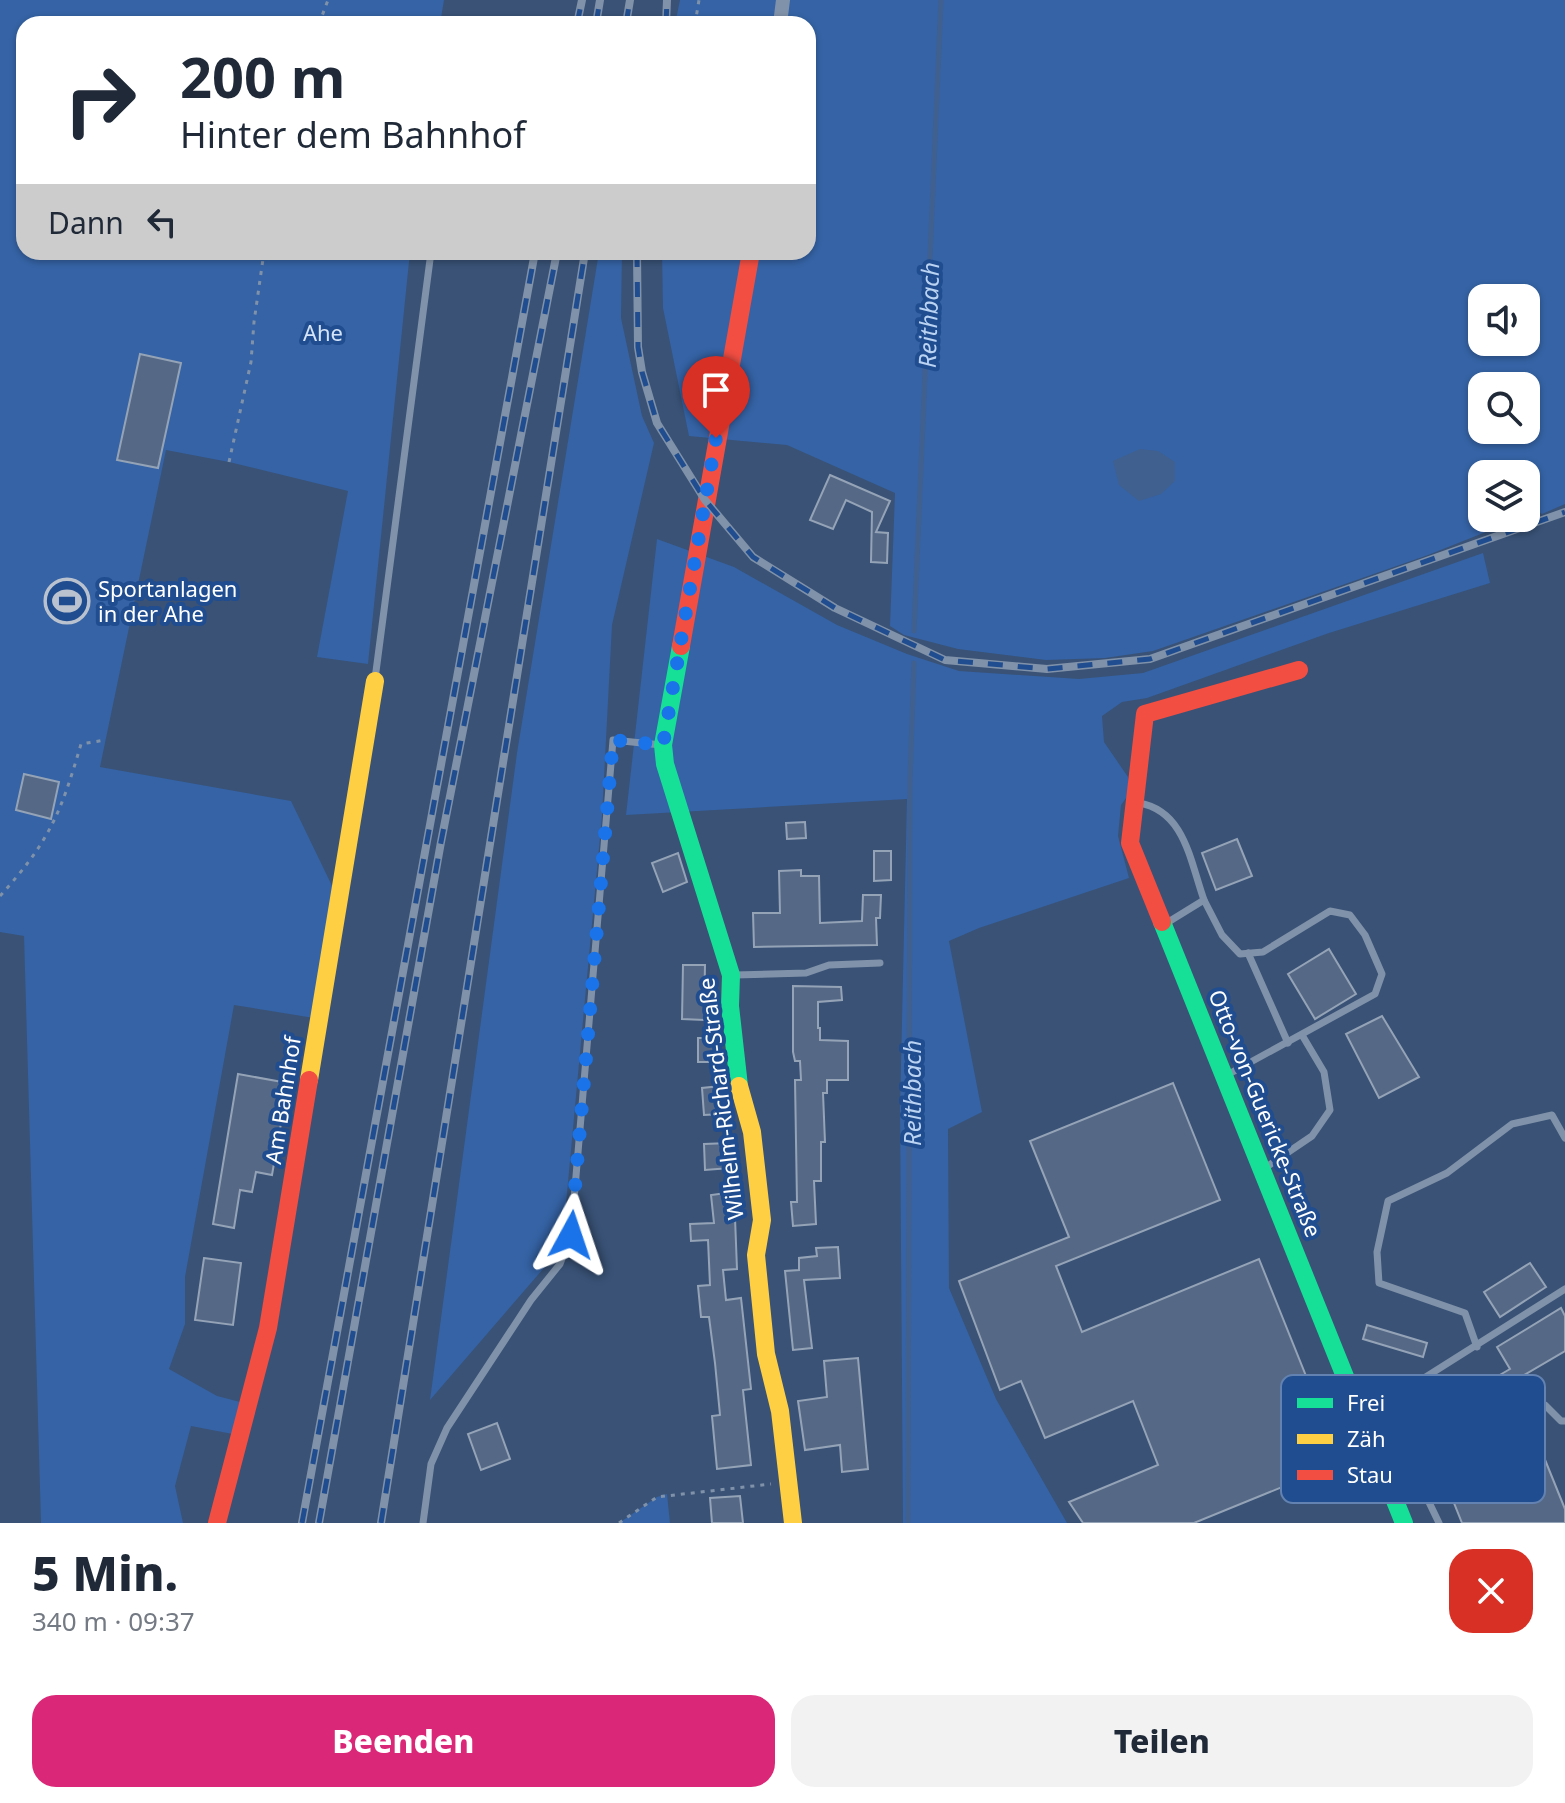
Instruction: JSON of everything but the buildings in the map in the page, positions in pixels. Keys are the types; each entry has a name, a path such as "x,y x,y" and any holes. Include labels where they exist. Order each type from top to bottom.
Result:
{"street":[{"name":"Wilhelm-Richard-Straße","path":"750,260 663,745 665,764 731,975 730,1006 740,1093 752,1132 762,1220 756,1255 765,1340 780,1411 793,1523"},
{"name":"Otto-von-Guericke-Straße","path":"1299,670 1145,714 1130,843 1345,1375"},
{"name":"Am Bahnhof","path":"217,1523 268,1328 375,681"},
{"name":"Otto-von-Guericke-Straße","path":"1396,1503 1404,1523"}],"lane":[{"path":"375,681 430,260"},
{"path":"423,1523 431,1464 447,1428 531,1300 560,1264 571,1235 613,740 663,745"},
{"path":"1136,802 1156,806 1177,825 1204,900 1222,935 1240,954 1263,952 1330,911 1350,915 1365,935 1382,974 1375,994 1224,1076"},
{"path":"1164,925 1204,900"},
{"path":"1248,953 1288,1043"},
{"path":"731,975 806,973 829,965 880,963"},
{"path":"1263,1169 1312,1136 1330,1110 1324,1072 1302,1035"},
{"path":"1477,1347 1465,1313 1379,1283 1377,1252 1388,1201 1447,1173 1512,1124 1552,1115 1565,1138"},
{"path":"1432,1375 1565,1289"},
{"path":"1545,1405 1561,1421 1565,1421"},
{"path":"1429,1503 1439,1523"}],"path":[{"path":"229,462 251,362 263,260"},
{"path":"0,896 32,861 58,818 81,744 105,740"},
{"path":"619,1523 657,1497 789,1482"}],"green space":[{"name":"Ahe","path":"0,0 444,0 441,16 16,16 16,260 409,260 368,664 317,657 348,491 166,450 100,767 291,801 335,892 314,1018 234,1005 185,1277 185,1324 169,1369 217,1396 248,1404 243,1436 191,1426 175,1486 183,1523 41,1523 24,936 0,932"},
{"path":"680,0 1565,0 1565,504 1540,512 1540,460 1468,460 1468,532 1486,532 1153,651 1105,658 1046,660 958,649 904,635 890,626 895,493 787,445 689,436 663,308 662,260 816,260 816,16 677,16"},
{"path":"598,260 622,260 621,318 642,416 654,443 612,625 602,816 562,1247 430,1400 517,753"},
{"path":"657,539 734,567 837,625 907,654 959,671 1079,679 1143,673 1483,553 1490,583 1329,633 1147,698 1122,702 1102,716 1104,742 1128,777 1129,794 1121,805 1118,836 1129,878 949,941 982,1112 948,1129 949,1288 996,1399 1067,1523 903,1523 900,1109 907,799 626,815"},
{"path":"667,1494 670,1523 619,1523 657,1497"}],"shaded area":[{"path":"1140,449 1158,451 1175,462 1175,481 1161,494 1139,501 1119,485 1113,461"}],"waterway":[{"name":"Reithbach","path":"914,631 941,0"},
{"name":"Reithbach","path":"908,1523 910,780 914,663"}],"railway":[{"path":"579,16 582,0"},
{"path":"597,16 600,0"},
{"path":"627,16 630,0"},
{"path":"666,16 667,0"},
{"path":"302,1523 534,260"},
{"path":"319,1523 441,842 555,260"},
{"path":"381,1523 584,260"},
{"path":"637,260 638,347 642,372 657,423 705,500 753,557 835,608 945,660 1047,669 1150,659 1565,512"}],"traffic: fast":[{"path":"681,646 663,745 665,764 731,975 730,1006 739,1086"},
{"path":"1162,922 1344,1375"},
{"path":"1396,1503 1404,1523"}],"traffic: slow":[{"path":"309,1080 375,681"},
{"path":"739,1086 752,1132 762,1220 756,1255 766,1354 780,1411 793,1523"}],"traffic: jam":[{"path":"681,646 750,260"},
{"path":"1162,922 1130,843 1145,714 1299,670"},
{"path":"217,1523 268,1328 309,1080"}],"place":[{"name":"Sportanlagen in der Ahe","path":"67,601"}],"route":[{"path":"571,1235 613,740 663,745 716,438"}]}
